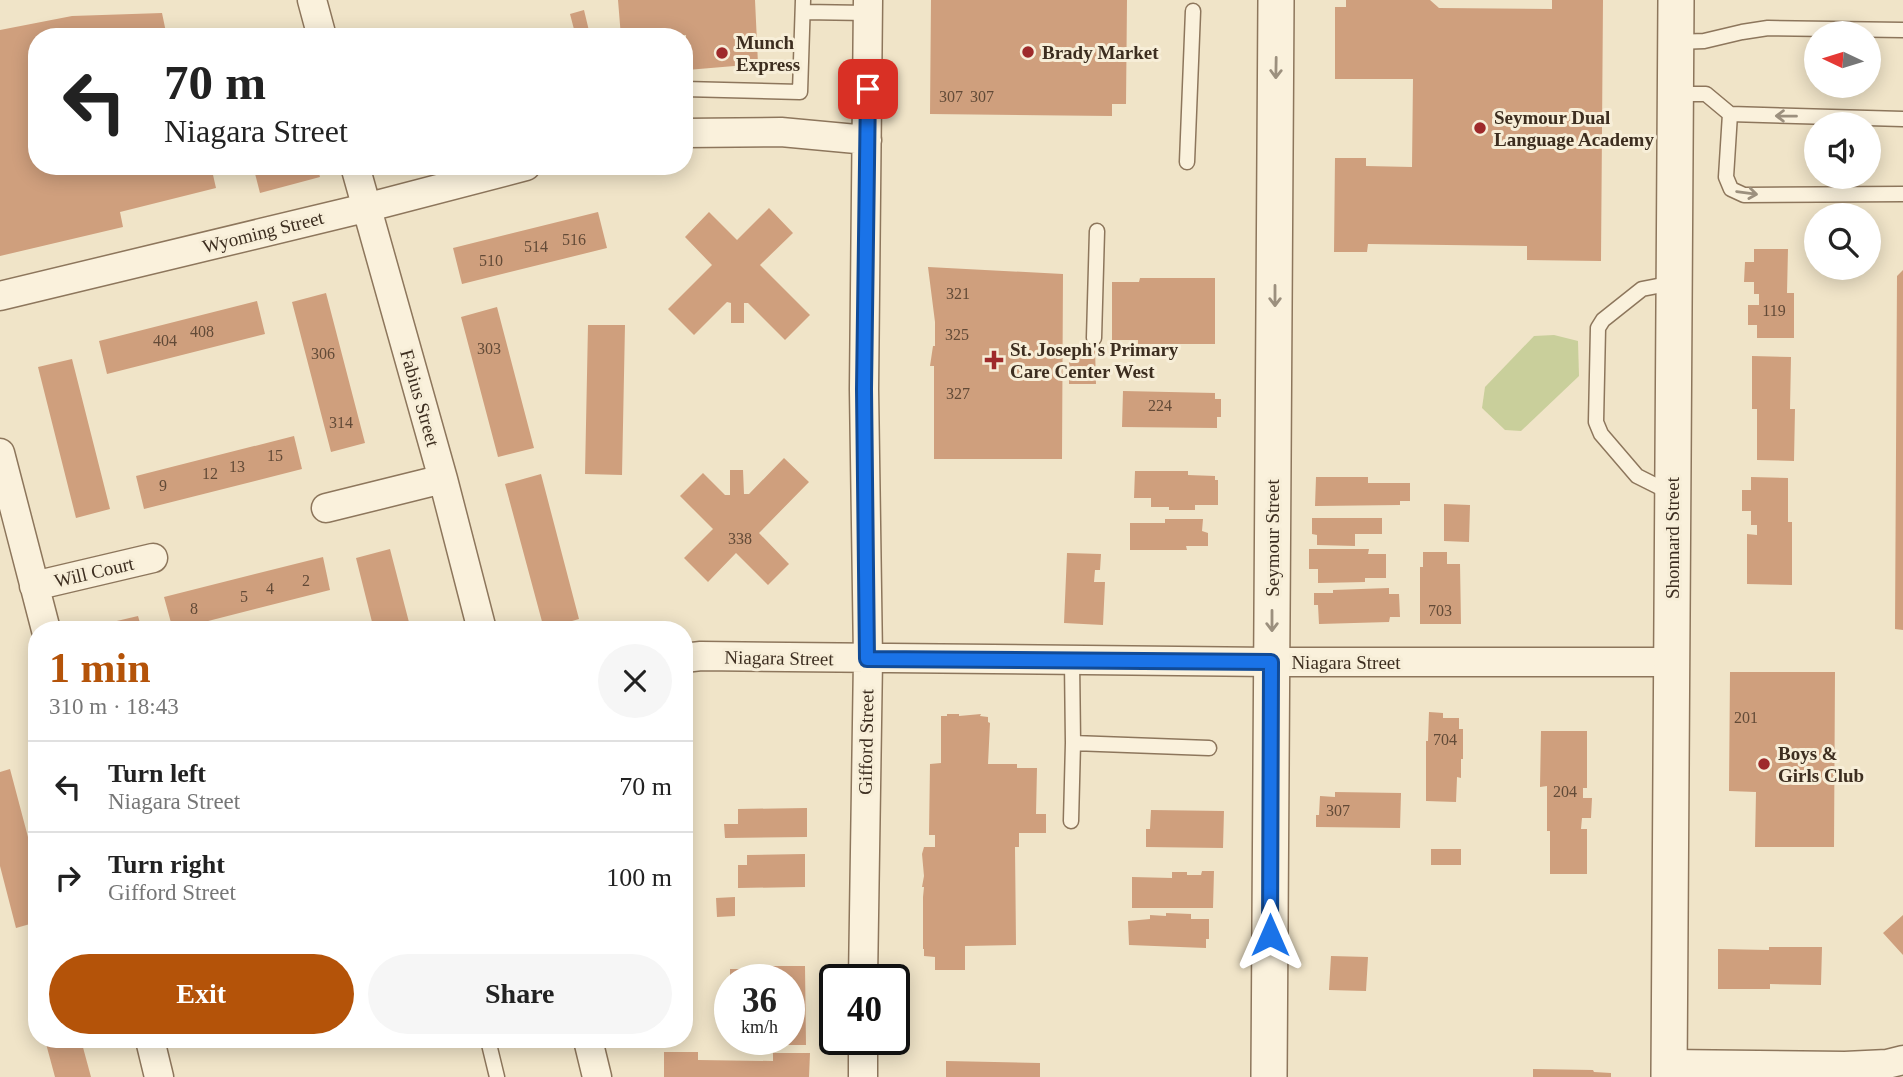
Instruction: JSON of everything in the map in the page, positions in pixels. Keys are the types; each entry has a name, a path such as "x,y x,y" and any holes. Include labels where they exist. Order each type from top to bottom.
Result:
{"street":[{"path":"312,0 320,28"},
{"name":"Seymour Street","path":"1269,1077 1276,0"},
{"name":"Shonnard Street","path":"1669,1071 1676,0"},
{"name":"Gifford Street","path":"863,964 867,659 864,389 868,7"},
{"path":"693,133 781,132 867,140"},
{"name":"Fabius Street","path":"357,175 443,479 480,621"},
{"name":"Wyoming Street","path":"0,296 492,175"},
{"path":"0,453 44,621"},
{"path":"326,508 443,479"},
{"name":"Will Court","path":"34,586 153,558"},
{"name":"Niagara Street","path":"693,657 1671,662"},
{"path":"152,1048 159,1077"},
{"path":"590,1048 597,1077"},
{"path":"863,1055 863,1077"},
{"path":"1669,1071 1845,1066 1886,1064 1903,1060"}],"lane":[{"path":"693,89 800,92 803,6 868,7"},
{"path":"1187,162 1193,11"},
{"path":"1676,42 1704,41 1768,29 1903,30"},
{"path":"1676,94 1706,94 1730,114 1903,119"},
{"path":"1730,114 1726,177 1731,190 1744,195 1903,194"},
{"path":"1094,338 1097,231"},
{"path":"1672,494 1637,476 1601,434 1596,422 1598,328 1603,320 1642,289 1674,283"},
{"path":"1071,821 1072,661"},
{"path":"1073,743 1209,748"},
{"path":"490,1048 497,1077"}],"green space":[{"path":"1554,335 1578,341 1579,376 1521,431 1505,430 1482,408 1485,387 1534,336"}],"building":[{"path":"618,0 755,0 758,64 693,69 693,28 620,28"},
{"name":"Brady Market","path":"931,0 1127,0 1126,104 1112,104 1112,116 930,114"},
{"path":"1346,0 1430,0 1439,8 1552,9 1552,0 1603,0 1601,261 1527,260 1527,246 1368,244 1367,252 1334,252 1335,158 1366,158 1366,166 1412,167 1413,79 1335,79 1335,7 1346,7"},
{"path":"584,10 588,28 574,28 570,14"},
{"path":"162,13 165,28 28,28 28,175 213,175 216,188 120,212 123,227 0,256 0,30 72,16"},
{"path":"255,175 319,175 320,177 260,193"},
{"path":"769,208 793,233 760,265 810,315 785,340 748,303 744,303 744,323 731,323 731,303 727,302 694,335 668,309 712,265 685,237 709,212 737,240"},
{"path":"598,212 607,248 462,284 453,248"},
{"path":"1754,249 1788,249 1787,293 1794,293 1794,338 1757,338 1757,325 1748,325 1748,305 1759,305 1759,294 1754,294 1754,282 1744,282 1745,262 1754,262"},
{"name":"St. Joseph's Primary Care Center West","path":"928,267 1063,274 1062,459 934,459 934,366 930,366 935,346 935,322"},
{"path":"1903,270 1903,630 1895,629 1897,276"},
{"path":"1140,278 1215,278 1215,344 1138,344 1138,340 1112,340 1112,282 1139,282"},
{"path":"326,293 365,443 331,452 292,302"},
{"path":"257,301 265,334 107,374 99,341"},
{"path":"497,307 534,448 498,457 461,317"},
{"path":"588,325 625,325 622,475 585,474"},
{"path":"1069,348 1095,348 1096,384 1069,384"},
{"path":"1752,356 1791,357 1790,409 1795,409 1794,461 1757,460 1757,409 1752,409"},
{"path":"72,359 110,509 76,518 38,367"},
{"path":"1123,391 1215,393 1215,399 1221,399 1221,417 1217,417 1217,428 1122,427"},
{"path":"294,436 302,469 144,509 136,476"},
{"path":"784,458 809,482 759,533 789,564 768,585 736,553 708,582 684,558 713,529 680,496 703,473 725,495 730,495 730,470 743,470 744,494 749,494"},
{"path":"1135,471 1188,471 1188,475 1215,476 1215,480 1218,480 1218,505 1195,505 1195,510 1151,507 1151,498 1134,498"},
{"path":"541,474 579,619 542,621 505,484"},
{"path":"1316,477 1368,477 1368,483 1410,483 1410,501 1400,501 1400,505 1315,506"},
{"path":"1751,477 1788,478 1788,522 1792,522 1792,585 1747,584 1747,534 1757,535 1757,525 1751,525 1751,511 1742,511 1742,490 1751,490"},
{"path":"1444,504 1470,505 1469,542 1444,541"},
{"path":"1312,518 1382,518 1382,534 1355,534 1355,546 1317,545 1317,535 1312,534"},
{"path":"1165,519 1203,519 1202,531 1208,533 1208,546 1186,546 1187,550 1130,550 1130,523 1165,523"},
{"path":"390,549 409,621 372,621 356,558"},
{"path":"1309,549 1369,549 1368,554 1386,554 1386,578 1365,578 1365,582 1318,583 1318,569 1309,569"},
{"path":"1423,552 1447,552 1447,564 1460,564 1461,624 1420,624 1420,567 1423,567"},
{"path":"1067,553 1101,554 1100,570 1095,570 1094,582 1105,582 1103,625 1064,623"},
{"path":"323,557 330,590 208,621 171,621 164,597"},
{"path":"1389,588 1389,594 1399,594 1400,617 1390,617 1389,622 1319,624 1314,593"},
{"path":"138,616 139,621 117,621"},
{"path":"1730,672 1835,672 1834,847 1755,847 1756,792 1729,791"},
{"path":"1429,712 1443,713 1443,718 1459,718 1459,729 1463,729 1463,759 1461,778 1457,777 1456,802 1426,801"},
{"path":"981,714 980,716 988,717 988,764 1017,764 1017,768 1037,768 1036,814 1046,814 1046,833 1019,833 1019,847 1015,847 1016,945 965,946 965,970 935,970 935,957 924,956 923,949 922,854 924,847 935,847 935,835 929,835 930,764 941,763 941,716"},
{"path":"1541,731 1587,731 1587,788 1583,788 1583,798 1592,798 1591,818 1582,818 1581,829 1587,829 1587,874 1550,874 1547,786 1540,787"},
{"path":"10,769 28,837 28,925 16,928 0,866 0,772"},
{"path":"1335,792 1401,793 1400,828 1316,827 1320,796 1335,797"},
{"path":"807,808 807,837 725,838 724,824 738,824 738,809"},
{"path":"1151,810 1224,811 1223,848 1146,847 1146,829 1150,829"},
{"path":"1431,849 1461,849 1461,865 1431,865"},
{"path":"805,854 805,887 738,888 738,865 747,865 747,855"},
{"path":"1202,871 1214,871 1213,908 1132,908 1132,877 1172,878 1172,872 1201,875"},
{"path":"735,897 735,916 717,917 716,898"},
{"path":"1166,913 1191,914 1191,919 1209,919 1206,948 1129,945 1128,921 1150,919 1150,915 1166,916"},
{"path":"1903,915 1903,955 1883,933"},
{"path":"1769,947 1822,947 1821,985 1770,984 1770,989 1718,989 1718,949 1769,950"},
{"path":"1331,956 1368,957 1366,991 1329,990"},
{"path":"805,966 806,1045 805,1045"},
{"path":"47,1048 83,1048 91,1077 55,1077"},
{"path":"664,1052 698,1052 698,1060 773,1061 773,1055 810,1053 809,1077 664,1077"},
{"path":"946,1061 1040,1063 1040,1077 946,1077"},
{"path":"1533,1069 1593,1070 1611,1073 1611,1077 1533,1077"}],"place":[{"name":"Brady Market","path":"1028,52"},
{"name":"Munch Express","path":"722,53"},
{"name":"Seymour Dual Language Academy","path":"1480,128"},
{"name":"St. Joseph's Primary Care Center West","path":"994,360"},
{"name":"Boys & Girls Club","path":"1764,764"}],"route":[{"path":"868,89 864,389 867,659 1271,662 1270,935"}]}
